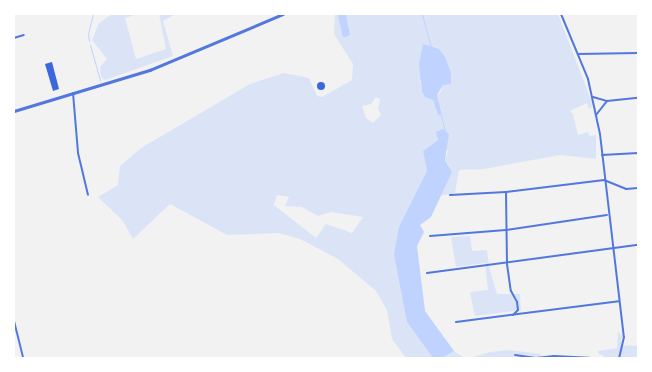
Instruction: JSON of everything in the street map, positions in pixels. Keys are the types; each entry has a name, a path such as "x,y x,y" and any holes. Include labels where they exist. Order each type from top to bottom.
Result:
{"street":[{"path":"14,111 150,70 283,14"},
{"path":"561,14 578,54 593,97 602,155 607,215 624,337 619,358"},
{"path":"14,38 24,35"},
{"path":"578,54 638,53"},
{"path":"73,93 79,159 88,195"},
{"path":"593,97 607,101 638,98"},
{"path":"596,115 607,101"},
{"path":"602,155 638,153"},
{"path":"450,195 506,192 604,180 626,189 638,188"},
{"path":"506,192 507,264 511,291 517,302 518,310 513,315"},
{"path":"430,236 506,230 607,215"},
{"path":"427,273 507,264 638,245"},
{"path":"456,322 619,301"},
{"path":"14,321 23,358"},
{"path":"14,341 19,340"},
{"path":"515,355 536,358 557,356 589,358"}],"shaded area":[{"path":"112,14 138,14 125,18 136,59 166,49 159,14 176,14 163,21 173,56 105,80 101,77 100,67 107,59 92,40 99,23"},
{"path":"335,14 341,14 350,35 346,14 558,14 591,100 592,107 589,109 587,103 570,111 573,114 578,135 588,132 590,136 596,135 596,159 560,155 484,169 459,170 455,193 440,196 452,172 445,159 448,151 438,140 423,151 427,171 422,184 405,307 407,322 433,358 406,358 392,339 387,310 376,291 338,259 300,239 279,233 227,235 170,204 133,239 123,221 98,197 118,185 120,166 141,148 250,84 284,73 309,78 317,96 322,97 352,80 353,64 334,34","holes":["420,80 447,83 443,85 440,93 437,95 442,115 438,115 433,100 422,92","376,97 380,99 378,109 381,115 373,123 366,118 362,106 371,104","277,195 289,197 285,206 302,207 318,216 331,212 363,217 352,233 326,224 316,238 274,205"]},
{"path":"470,236 472,251 487,250 489,267 497,294 520,294 521,310 475,316 470,292 488,290 485,263 456,267 451,237"},
{"path":"618,331 622,336 621,345 638,346 638,358 606,358 598,353 598,351 617,348"},
{"path":"509,350 541,354 540,358 470,358 490,352"},
{"path":"454,351 464,358 442,358"}],"water":[{"path":"341,14 346,14 350,35 346,37 343,37 338,16"},
{"path":"423,44 439,49 445,57 451,73 451,84 443,85 437,95 442,115 438,115 433,100 425,97 422,92 419,64"},
{"path":"443,129 449,134 445,160 452,172 431,217 420,225 424,232 417,246 425,311 454,351 442,358 433,358 407,322 394,254 399,227 427,171 423,151 438,140 436,132"}],"building":[{"path":"52,62 59,89 53,91 45,64"},
{"path":"319,82 323,82 325,86 323,90 319,90 317,88 317,84"}],"waterway":[{"path":"89,41 88,34 93,14"},
{"path":"422,14 431,48"},
{"path":"90,45 100,81"},
{"path":"441,115 445,131"}]}
